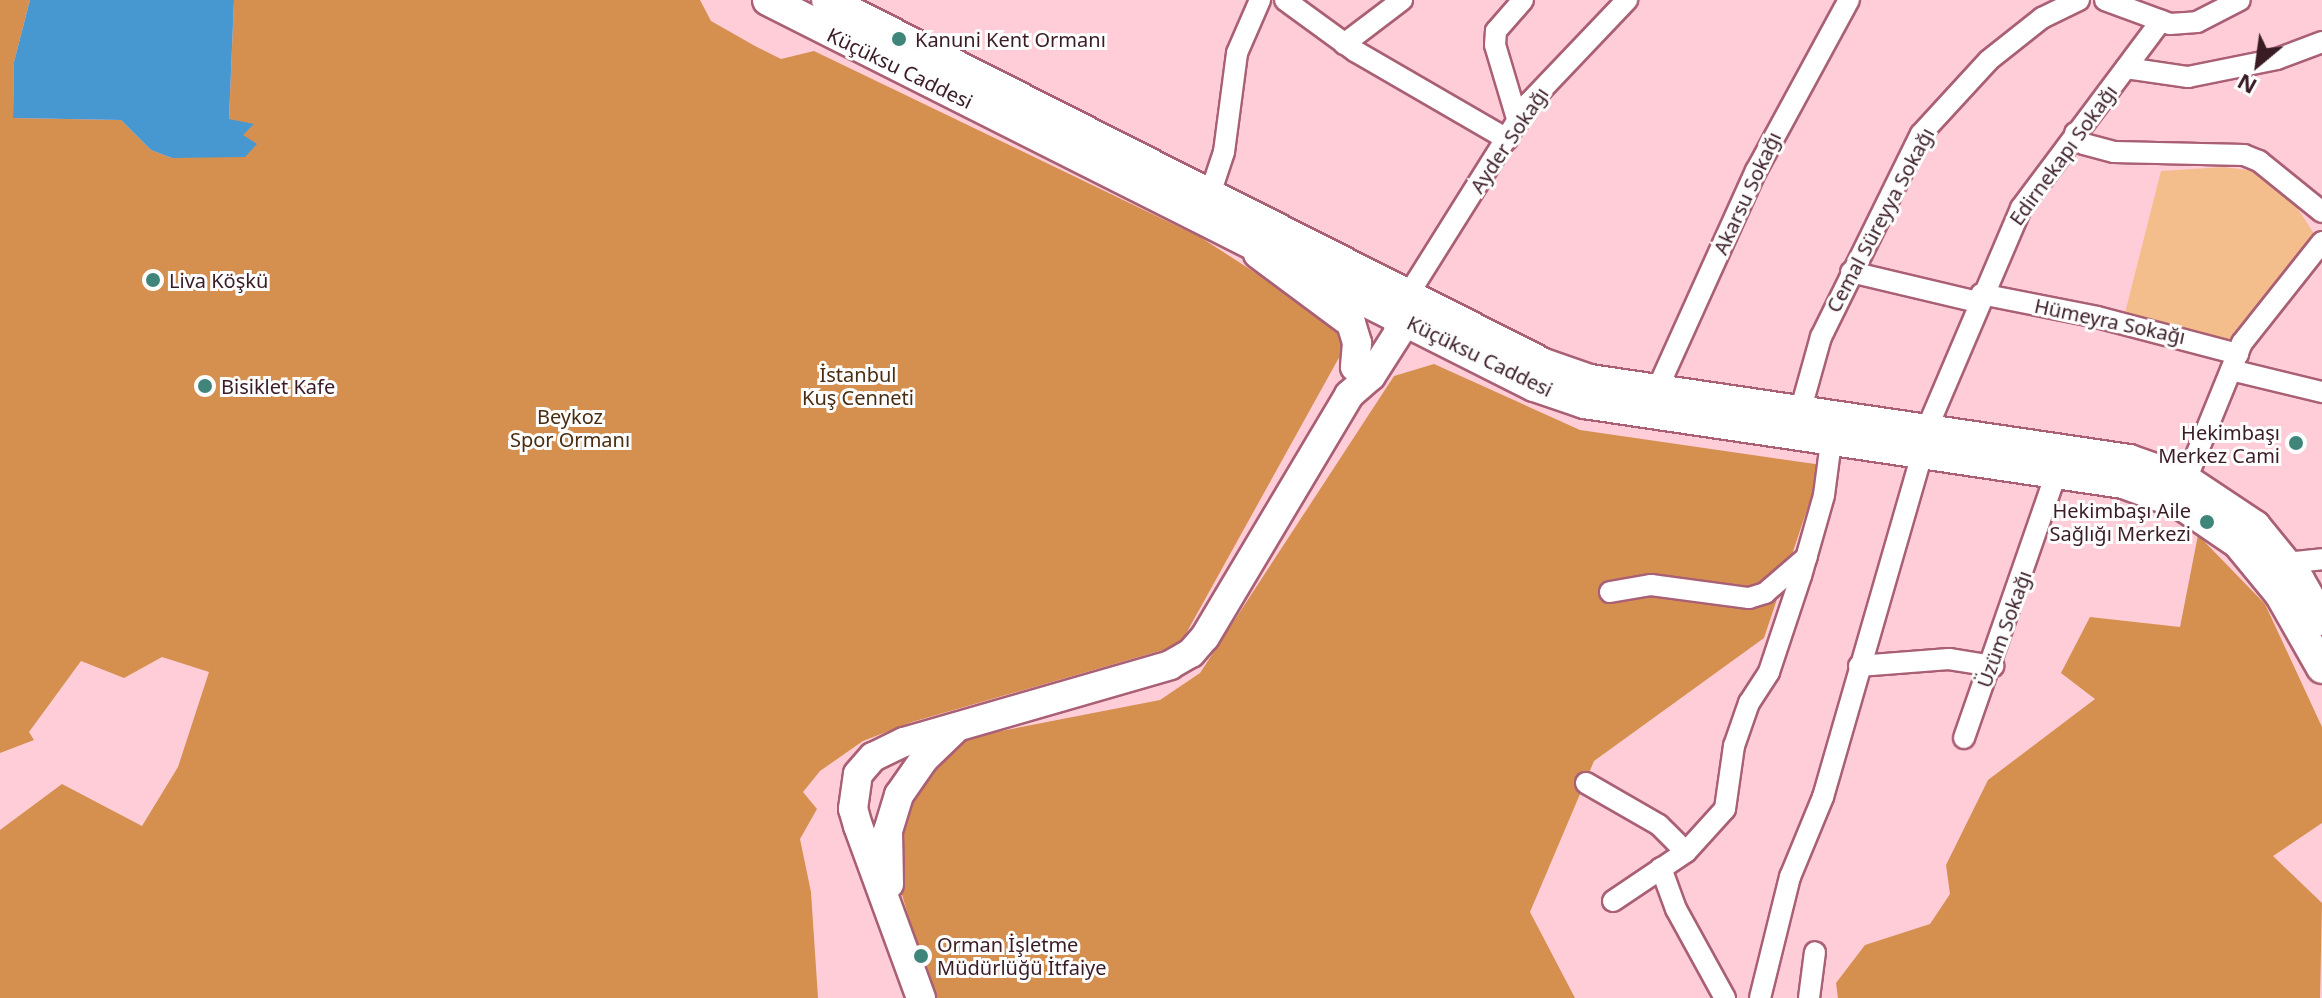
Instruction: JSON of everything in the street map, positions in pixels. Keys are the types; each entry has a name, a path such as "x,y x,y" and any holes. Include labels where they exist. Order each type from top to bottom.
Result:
{"main road":[{"name":"Küçüksu Caddesi","path":"768,0 1117,161 1210,194 1402,305 1451,343 1534,386 1584,403 1799,424 1924,443 2129,460 2181,491 2238,543 2273,567 2322,620"},
{"name":"Küçüksu Caddesi","path":"827,0 1117,161 1244,238 1402,305 1498,354 1518,351 1590,380 1799,424"},
{"name":"Küçüksu Caddesi","path":"1924,443 2056,474 2181,491"},
{"name":"Küçüksu Caddesi","path":"2273,567 2322,668"}],"street":[{"path":"1210,194 1224,152 1237,53 1260,0"},
{"path":"1285,0 1344,44 1447,109 1512,130 1495,45 1496,31 1523,0"},
{"path":"1344,44 1402,0"},
{"name":"Ayder Sokağı","path":"1402,305 1512,130 1566,62 1627,0"},
{"name":"Akarsu Sokağı","path":"1656,392 1756,171 1849,0"},
{"name":"Cemal Süreyya Sokağı","path":"1799,424 1821,337 1921,134 1955,93 2042,18 2079,0"},
{"path":"2105,0 2161,21 2197,22 2240,0"},
{"name":"Edirnekapı Sokağı","path":"1760,998 1790,877 1823,797 1924,443 1980,298 2021,208 2161,21"},
{"path":"2126,68 2188,77 2277,59 2322,42"},
{"path":"2075,133 2084,144 2114,152 2244,155 2259,161 2322,212"},
{"path":"1244,238 1269,268 1351,323 1363,372"},
{"path":"2181,491 2234,362 2322,242"},
{"name":"Hümeyra Sokağı","path":"1851,272 2097,317 2322,392"},
{"path":"859,774 904,742 1170,665 1191,653 1205,637 1363,372 1399,332 1402,305"},
{"path":"1363,372 1396,352 1451,343"},
{"path":"1613,901 1686,852 1725,809 1734,746 1749,703 1769,672 1807,557 1824,495 1833,429"},
{"name":"Üzüm Sokağı","path":"1964,738 1993,666 2056,474"},
{"path":"1610,592 1651,585 1749,598 1765,593 1807,557"},
{"path":"2273,567 2322,559"},
{"path":"1859,666 1949,659 1993,666"},
{"path":"859,774 861,800 873,807 887,806 899,795 924,759 957,727"},
{"path":"859,774 858,826 921,998"},
{"path":"1586,783 1659,825 1686,852"},
{"path":"893,917 886,867 888,831 899,795"},
{"path":"1661,868 1676,909 1725,998"},
{"path":"1809,998 1815,952"}],"shaded area":[{"path":"2224,167 2262,172 2286,191 2315,235 2229,340 2125,313 2161,171"}],"green space":[{"name":"Beykoz Spor Ormanı","path":"0,0 30,0 14,62 13,118 121,120 151,150 172,158 243,134 253,125 229,120 234,0 700,0 711,21 781,59 814,51 1200,237 1340,329 1346,345 1183,639 1170,648 912,722 863,741 820,771 803,792 817,809 800,839 811,892 818,998 0,998 0,830 62,784 142,826 178,767 209,672 162,657 124,678 81,661 29,732 34,740 0,753"},
{"path":"1434,364 1580,430 1822,465 1764,638 1594,761 1530,912 1575,998 932,998 894,867 916,785 960,739 1160,700 1200,673 1394,376"},
{"path":"2198,535 2265,604 2322,727 2322,823 2273,856 2322,903 2320,998 1838,998 1836,983 1865,945 1930,924 1950,894 1946,865 1988,780 2095,699 2061,673 2090,617 2180,627"}],"water":[{"path":"30,0 234,0 229,119 254,124 243,135 257,144 245,157 172,158 151,150 121,120 13,118 14,62"}],"place":[{"name":"Kanuni Kent Ormanı","path":"899,39"},
{"name":"Liva Köşkü","path":"153,280"},
{"name":"Bisiklet Kafe","path":"205,386"},
{"name":"Hekimbaşı Merkez Cami","path":"2296,443"},
{"name":"Hekimbaşı Aile Sağlığı Merkezi","path":"2207,522"},
{"name":"Orman İşletme Müdürlüğü İtfaiye","path":"921,956"}],"park label":[{"name":"İstanbul Kuş Cenneti","path":"858,386"}]}
